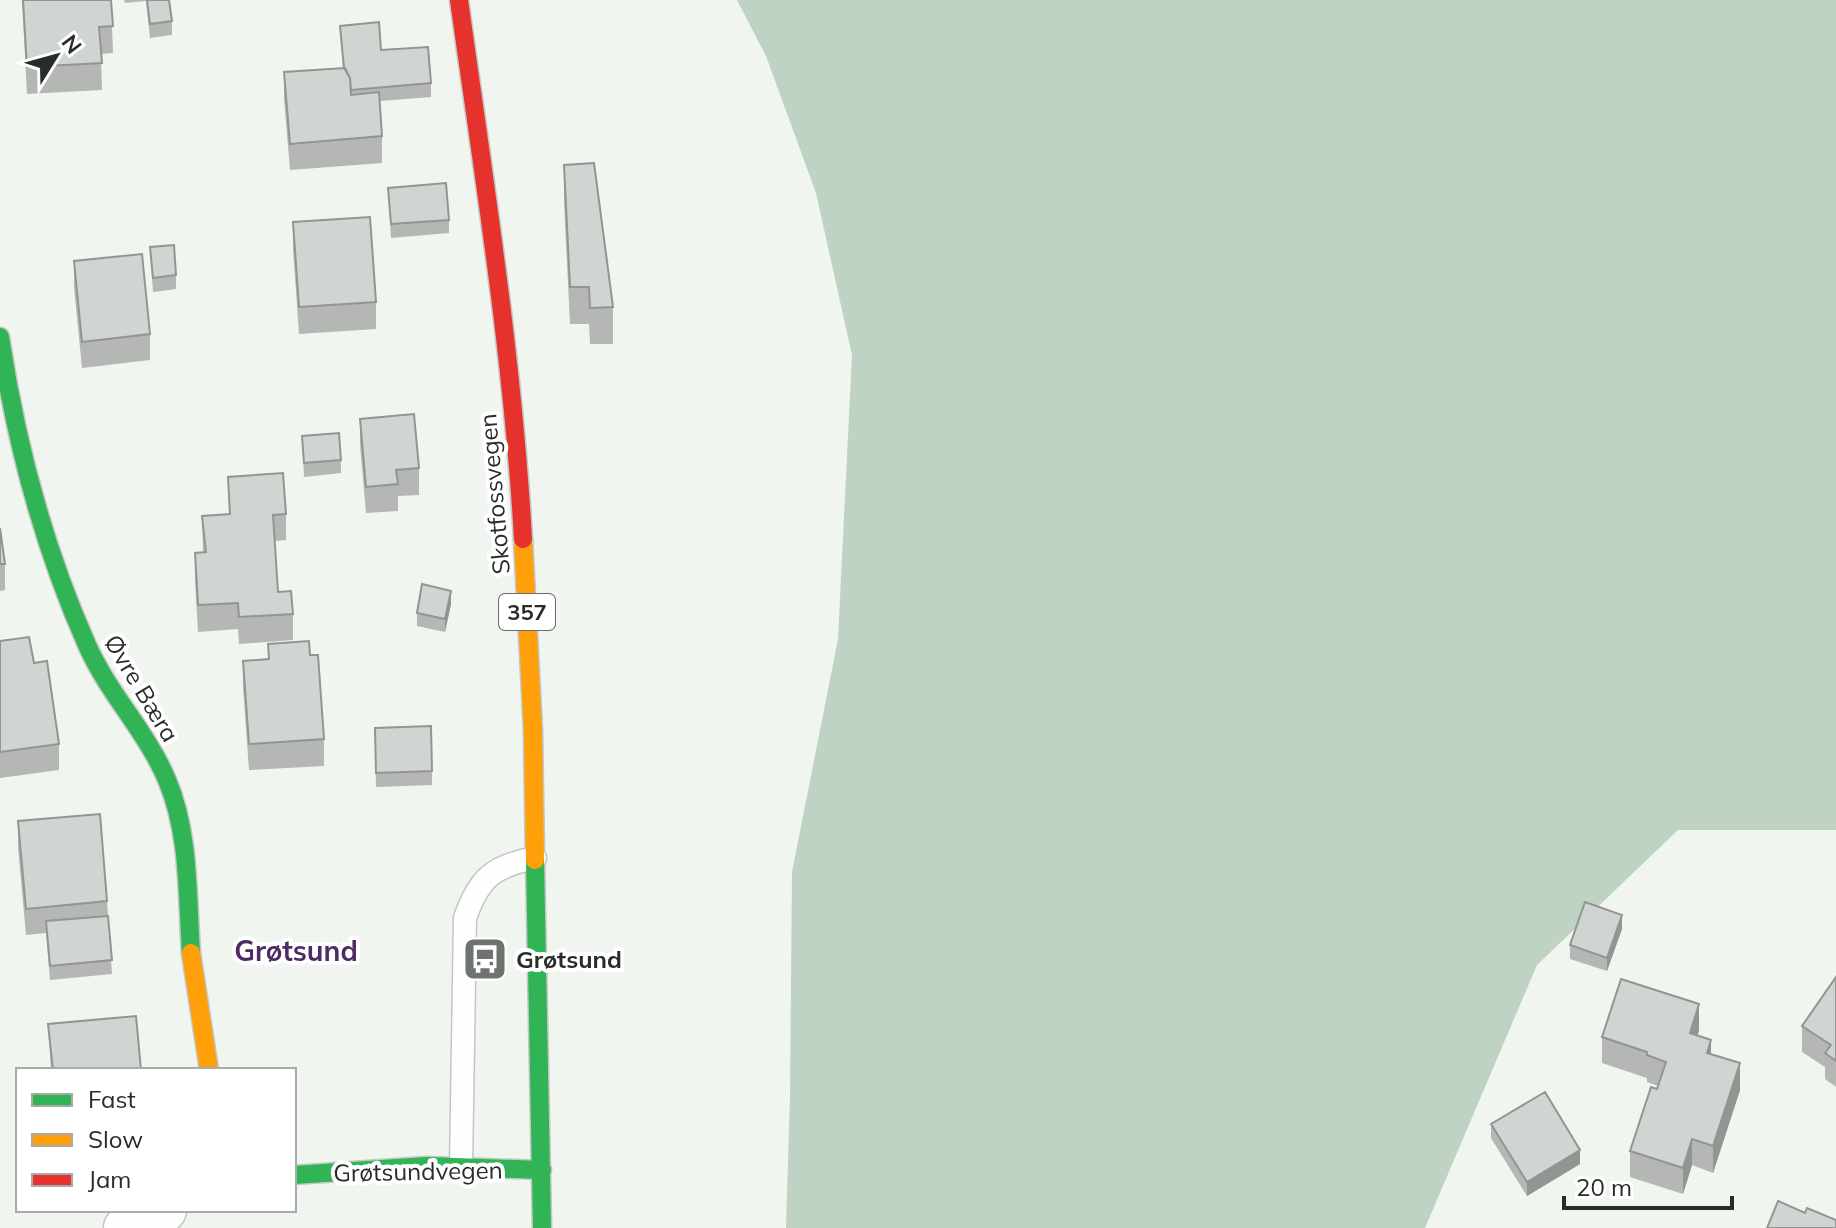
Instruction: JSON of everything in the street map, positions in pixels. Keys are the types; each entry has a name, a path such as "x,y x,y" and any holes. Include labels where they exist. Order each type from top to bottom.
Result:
{"main road":[{"name":"Skotfossvegen","path":"459,0 492,232 520,493 533,731 542,1228"},
{"name":"Øvre Bæra","path":"0,337 26,475 51,553 88,648 167,779 182,823 192,963 209,1068"},
{"name":"Grøtsundvegen","path":"296,1175 427,1166 542,1170"}],"street":[{"path":"126,1228 160,1212"}],"lane":[{"path":"461,1167 465,918 482,881 498,868 535,858"}],"green space":[{"path":"737,0 1836,0 1836,830 1678,830 1537,965 1425,1228 786,1228 792,872 838,639 852,355 816,193 766,56"}],"building":[{"path":"23,0 111,0 113,26 99,27 102,63 27,67"},
{"path":"147,0 169,0 172,21 150,24"},
{"path":"379,22 381,50 428,47 431,83 351,90 350,78 344,68 340,26"},
{"path":"345,68 350,78 351,95 379,92 382,136 290,144 284,72"},
{"path":"594,163 613,307 590,308 589,287 570,287 564,165"},
{"path":"446,183 449,220 391,224 388,188"},
{"path":"370,217 376,302 299,307 293,222"},
{"path":"174,245 176,275 153,278 150,247"},
{"path":"142,254 150,334 82,342 74,261"},
{"path":"414,414 419,468 396,470 398,484 366,487 360,419"},
{"path":"339,433 341,460 304,463 302,436"},
{"path":"283,473 286,514 273,515 278,592 291,591 293,614 239,617 238,603 198,605 195,553 206,552 202,516 230,514 228,477"},
{"path":"0,528 5,564 0,564"},
{"path":"422,584 451,591 445,619 417,613"},
{"path":"29,637 34,663 47,661 59,744 0,752 0,641"},
{"path":"309,641 310,655 318,655 324,739 249,744 243,661 269,659 268,644"},
{"path":"431,726 432,771 376,773 375,728"},
{"path":"100,814 107,901 26,909 18,821"},
{"path":"1585,902 1622,915 1607,958 1570,945"},
{"path":"108,916 112,960 50,966 46,921"},
{"path":"1836,977 1836,1061 1825,1053 1831,1045 1802,1026"},
{"path":"1621,979 1699,1004 1690,1033 1711,1040 1707,1053 1740,1063 1713,1146 1692,1139 1683,1168 1630,1151 1651,1087 1657,1089 1666,1062 1647,1055 1647,1052 1602,1037"},
{"path":"136,1016 141,1068 53,1068 48,1024"},
{"path":"1545,1092 1580,1150 1527,1182 1491,1124"},
{"path":"1778,1201 1805,1213 1807,1208 1836,1220 1836,1228 1767,1228"}],"traffic: fast":[{"path":"0,337 14,416 33,494 71,608 96,663 159,762 174,801 184,843 191,953"},
{"path":"535,860 542,1228"},
{"path":"296,1175 427,1166 542,1170"}],"traffic: slow":[{"path":"523,539 533,731 535,860"},
{"path":"191,953 209,1068"}],"traffic: jam":[{"path":"459,0 505,337 523,539"}],"place":[{"name":"Grøtsund","path":"485,959"}],"district":[{"name":"Grøtsund","path":"296,950"}]}
